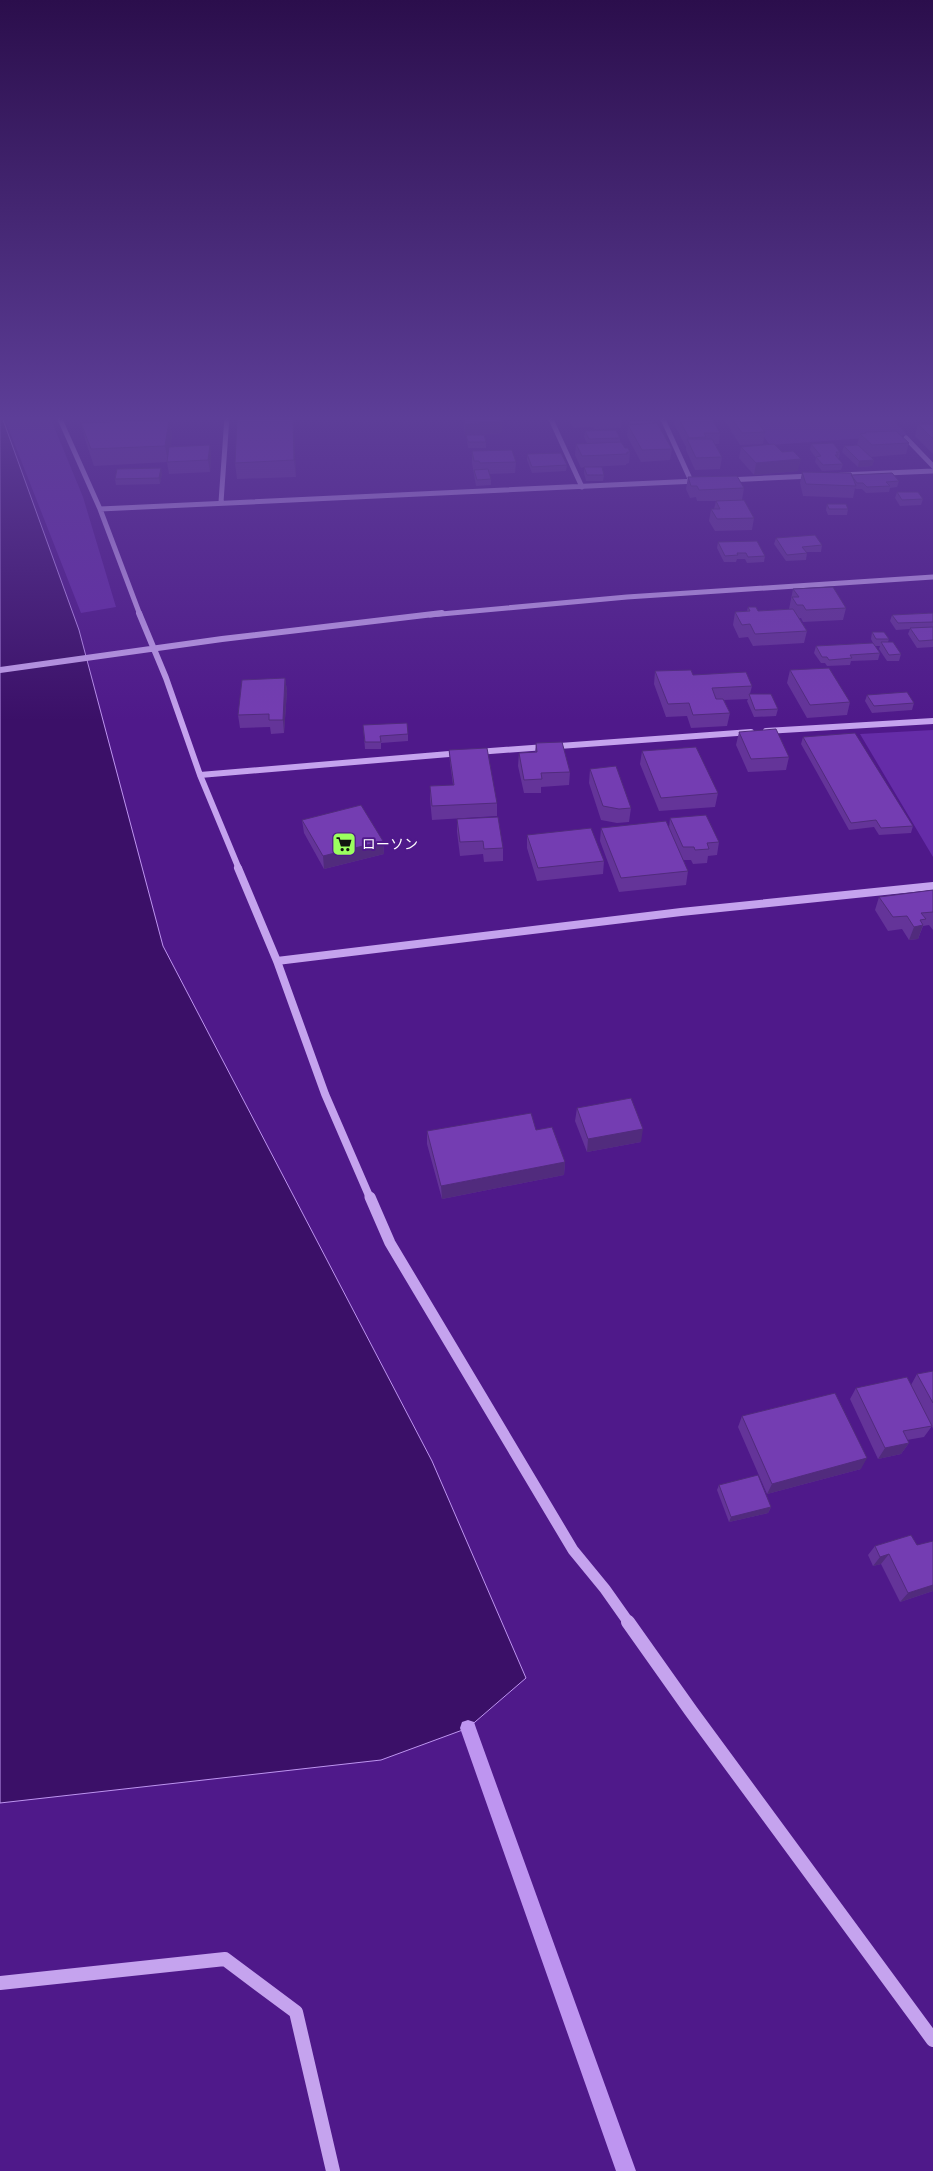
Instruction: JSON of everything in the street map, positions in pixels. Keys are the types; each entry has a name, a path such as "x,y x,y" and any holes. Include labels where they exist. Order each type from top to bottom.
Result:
{"street":[{"path":"104,518 152,647 166,678 200,774 277,961 325,1094 390,1242 573,1550 605,1589 690,1711 933,2040"},
{"path":"0,670 152,647 443,613 578,600 933,577"},
{"path":"200,774 651,738 933,721"},
{"path":"277,961 681,912 933,886"},
{"path":"0,1982 226,1959 296,2012 333,2171"}],"shaded area":[{"path":"0,518 39,518 79,630 163,946 432,1461 526,1678 468,1728 381,1760 0,1803"},
{"path":"44,518 89,518 116,607 81,613"},
{"path":"933,730 933,857 860,734"}],"building":[{"path":"815,535 822,545 802,547 807,553 787,555 776,538"},
{"path":"757,541 765,556 748,557 746,553 737,553 738,555 725,556 718,542"},
{"path":"833,587 846,608 806,610 803,605 797,605 792,597 799,597 793,589"},
{"path":"748,607 756,607 758,611 793,609 807,631 755,634 750,624 742,625 735,612 750,611"},
{"path":"933,613 933,622 898,623 892,615"},
{"path":"933,627 933,640 919,641 910,628"},
{"path":"872,632 884,632 889,639 876,639"},
{"path":"881,642 893,642 901,654 889,655"},
{"path":"873,643 880,653 850,655 852,658 829,660 827,657 822,657 816,646"},
{"path":"829,668 850,702 810,705 790,670"},
{"path":"691,670 693,675 746,672 752,686 712,688 716,699 723,699 730,713 693,715 689,703 668,704 655,671"},
{"path":"285,678 283,720 269,720 269,714 238,715 242,680"},
{"path":"907,692 914,703 874,706 867,695"},
{"path":"749,694 771,694 778,709 755,710"},
{"path":"407,723 408,734 380,736 381,742 365,742 363,725"},
{"path":"776,729 789,757 751,759 739,732"},
{"path":"855,733 913,826 881,828 876,820 851,823 803,737"},
{"path":"562,742 570,772 541,773 542,779 524,780 519,753 537,752 536,743"},
{"path":"696,747 718,793 661,798 642,751"},
{"path":"487,748 497,803 432,806 430,786 454,785 449,750"},
{"path":"616,766 631,808 619,809 603,806 590,769"},
{"name":"ローソン","path":"361,805 383,841 323,856 302,820"},
{"path":"706,815 719,842 707,843 709,849 695,850 694,847 683,847 670,818"},
{"path":"498,817 503,848 484,849 483,841 460,842 457,819"},
{"path":"666,821 688,871 621,878 601,828"},
{"path":"591,828 604,861 538,868 527,835"},
{"path":"933,890 933,912 921,913 926,919 920,920 923,925 914,927 907,916 893,917 879,897"},
{"path":"631,1098 643,1129 588,1139 577,1108"},
{"path":"531,1113 536,1130 552,1127 565,1162 441,1186 427,1131"},
{"path":"933,1371 933,1403 917,1374"},
{"path":"907,1377 932,1426 903,1431 909,1443 885,1448 856,1388"},
{"path":"835,1393 867,1458 772,1484 742,1416"},
{"path":"758,1475 771,1507 731,1517 719,1485"},
{"path":"911,1535 917,1545 933,1541 933,1585 908,1593 889,1554 880,1557 875,1546"}],"waterway":[{"path":"468,1728 626,2171"}],"place":[{"name":"ローソン","path":"344,844"}]}
